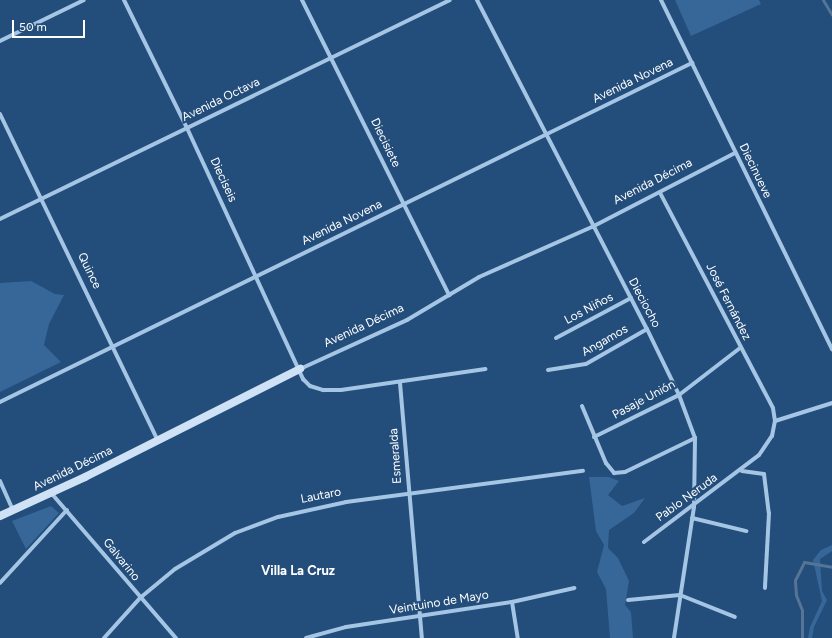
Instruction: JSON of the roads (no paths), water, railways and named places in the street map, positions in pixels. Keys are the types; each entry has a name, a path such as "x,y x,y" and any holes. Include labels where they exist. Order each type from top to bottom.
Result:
{"street":[{"path":"0,41 84,0"},
{"name":"Dieciseis","path":"124,0 187,128 300,369"},
{"name":"Diecisiete","path":"302,0 332,57 449,294"},
{"name":"Avenida Octava","path":"0,219 450,0"},
{"name":"Dieciocho","path":"477,0 592,227 647,329 678,395 695,438 694,507 674,638"},
{"name":"Diecinueve","path":"661,0 832,349"},
{"name":"Avenida Novena","path":"0,402 113,345 404,205 692,63"},
{"name":"Quince","path":"0,114 43,198 157,439"},
{"name":"Avenida Décima","path":"0,516 52,494 157,439 300,369 407,320 479,277 592,227 735,153"},
{"name":"José Fernández","path":"660,192 740,348 773,408 775,421"},
{"name":"Los Niños","path":"556,338 631,298"},
{"name":"Angamos","path":"548,370 586,364 647,329"},
{"name":"Pasaje Unión","path":"594,438 678,395 740,348"},
{"path":"300,369 310,386 323,390 400,383 485,369"},
{"name":"Esmeralda","path":"400,383 422,638"},
{"path":"775,421 832,403"},
{"path":"582,406 594,438 606,463 614,472 625,472 695,438"},
{"name":"Pablo Neruda","path":"644,542 694,507 759,455 772,436 775,421"},
{"path":"742,470 764,474 769,513 765,588"},
{"name":"Lautaro","path":"104,638 140,598 195,556 256,524 323,505 583,471"},
{"path":"0,481 13,510"},
{"name":"Galvarino","path":"52,494 176,638"},
{"path":"0,583 67,510"},
{"path":"692,518 746,531"},
{"name":"Veintuino de Mayo","path":"306,638 346,627 512,602 574,588"},
{"path":"628,600 680,595 735,617"},
{"path":"512,602 518,638"}],"waterway":[{"path":"823,0 832,15"},
{"path":"802,638 802,610 796,595 795,580 804,562 832,567"}],"district":[{"name":"Villa La Cruz","path":"298,571"}]}
